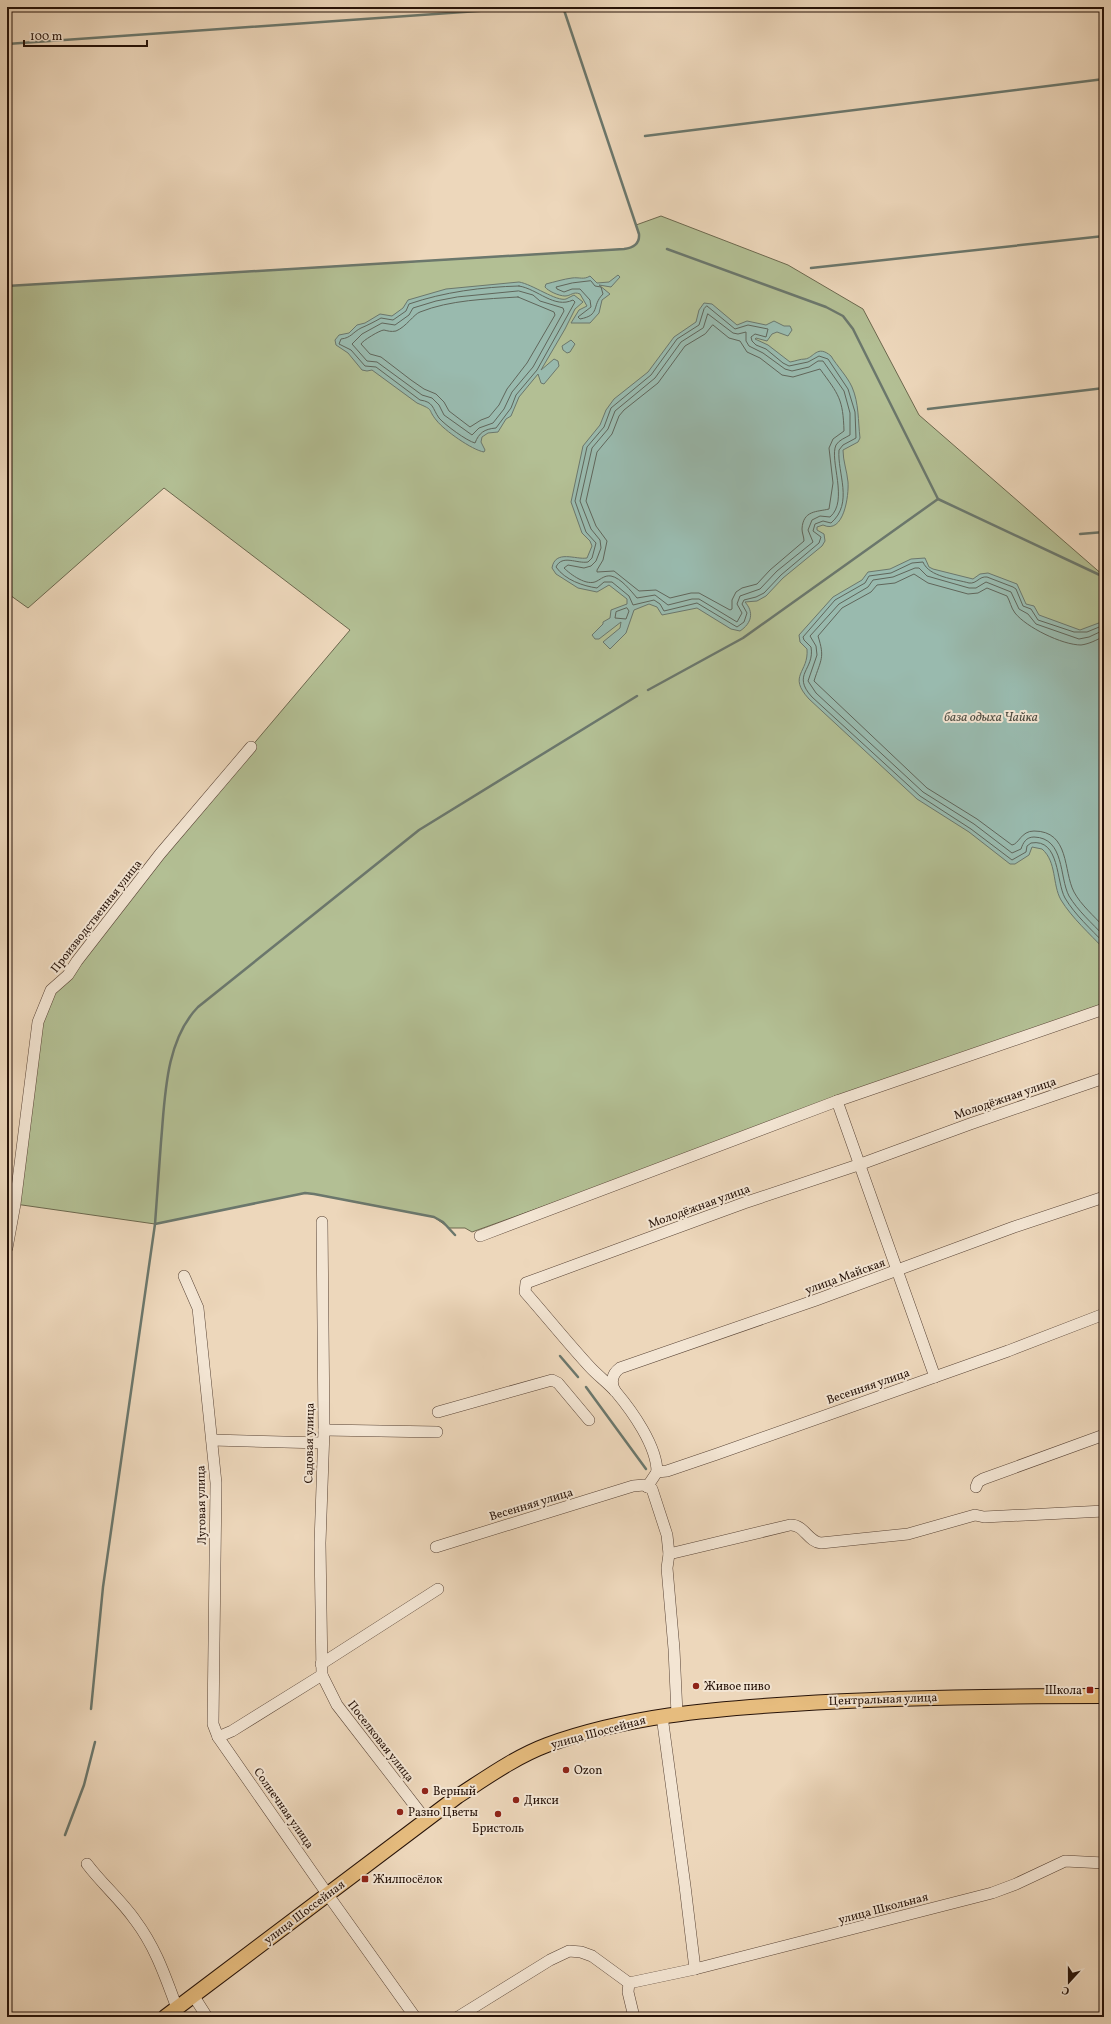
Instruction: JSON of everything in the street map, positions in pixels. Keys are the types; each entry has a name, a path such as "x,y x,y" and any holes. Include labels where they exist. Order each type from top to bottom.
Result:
{"main road":[{"name":"Центральная улица","path":"662,1716 708,1709 826,1702 942,1697 1104,1696"},
{"name":"улица Шоссейная","path":"165,2017 426,1820 506,1765 546,1745 590,1732 662,1716"}],"street":[{"name":"Производственная улица","path":"7,1248 15,1204 37,1029 41,1012 51,990 68,975 77,961 160,854 251,746"},
{"path":"480,1236 837,1101 1104,1009"},
{"name":"Молодёжная улица","path":"656,1472 656,1463 644,1432 615,1391 589,1366 525,1292 526,1283 744,1203 861,1164 970,1124 1104,1078"},
{"path":"837,1101 861,1164 934,1377"},
{"name":"улица Майская","path":"615,1391 612,1385 612,1378 620,1368 897,1271 1014,1227 1104,1197"},
{"name":"Садовая улица","path":"321,1664 320,1543 324,1430 322,1222"},
{"name":"Луговая улица","path":"184,1276 198,1308 216,1483 213,1724 218,1737"},
{"name":"Весенняя улица","path":"656,1472 674,1469 934,1377 1104,1314"},
{"path":"438,1412 552,1380 558,1383 589,1420"},
{"path":"324,1430 437,1432"},
{"path":"976,1487 978,1482 983,1479 1104,1436"},
{"path":"212,1440 323,1443"},
{"path":"656,1472 647,1487 652,1489 667,1535 669,1554 666,1568 674,1649 677,1714"},
{"name":"Весенняя улица","path":"436,1547 633,1486 640,1485 647,1487"},
{"path":"669,1554 790,1525 798,1526 815,1542 821,1543 908,1534 975,1515 984,1517 1104,1511"},
{"path":"321,1664 438,1589"},
{"name":"Поселковая улица","path":"321,1664 322,1675 337,1705 426,1820"},
{"path":"218,1737 232,1731 322,1675"},
{"path":"662,1716 695,1969"},
{"name":"Солнечная улица","path":"218,1737 415,2017"},
{"name":"улица Школьная","path":"629,1983 695,1969 992,1893 1016,1884 1061,1863 1104,1863"},
{"path":"87,1864 99,1880 118,1899 135,1920 154,1949 177,2008"},
{"path":"458,2017 550,1960 569,1951 581,1952 592,1956 629,1983 628,1992 634,2017"},
{"path":"193,1995 207,2017"}],"green space":[{"path":"661,216 788,265 863,309 919,415 1104,576 1104,1009 837,1101 472,1232 465,1228 449,1228 434,1217 305,1193 155,1224 15,1204 44,1006 251,747 350,630 164,488 28,608 7,593 7,286 624,249 633,246 638,241 639,238 636,225"}],"water":[{"path":"618,275 620,277 611,287 599,285 610,294 602,300 599,313 590,323 571,323 579,310 587,306 580,294 576,293 563,296 551,292 545,287 546,284 572,278 586,278 590,276 597,283 609,282"},
{"path":"519,282 557,298 566,299 574,295 583,302 575,309 541,370 554,359 558,361 559,366 544,384 541,383 538,374 519,397 511,416 506,419 498,432 488,433 482,437 481,442 485,450 484,452 473,448 452,434 437,421 427,407 417,403 372,370 362,370 348,353 336,345 335,340 339,335 349,333 357,325 365,323 380,314 392,316 403,308 408,300 446,289"},
{"path":"704,303 712,304 737,325 747,321 766,325 774,321 784,326 790,326 792,330 788,336 777,332 772,334 767,341 755,339 768,345 790,362 808,358 819,351 822,351 831,356 845,375 852,387 856,399 860,438 858,442 843,450 848,482 844,512 836,524 830,527 823,525 817,527 817,530 824,534 825,541 822,546 783,578 766,596 757,601 745,602 751,613 749,621 740,631 731,629 697,608 662,615 657,607 649,604 634,610 626,633 610,649 603,642 620,628 621,622 599,639 595,639 592,635 603,624 603,622 610,618 611,610 627,604 627,599 609,585 597,592 578,588 556,574 552,568 554,562 561,557 587,558 592,546 590,541 582,533 571,502 583,446 600,425 606,410 614,399 648,372 674,337 696,322 699,310"},
{"path":"571,340 575,344 570,352 567,353 563,350 562,346"},
{"name":"база одыха Чайка","path":"925,558 929,567 933,569 973,579 980,574 988,573 1017,584 1026,604 1034,606 1039,615 1080,630 1104,621 1104,949 1065,907 1058,894 1050,860 1042,849 1032,847 1029,855 1015,864 1010,864 969,832 917,799 809,699 803,691 799,679 807,657 807,649 800,642 799,635 833,597 862,580 868,572 890,569 911,559"}],"waterway":[{"path":"7,44 535,7"},
{"path":"7,286 624,249 633,247 638,241 639,234 563,7"},
{"path":"645,136 1104,79"},
{"path":"811,268 1104,236"},
{"path":"667,249 826,307 843,316 853,329 938,499 1104,577"},
{"path":"928,409 1104,388"},
{"path":"648,690 743,638 938,499"},
{"path":"1080,534 1104,532"},
{"path":"455,1235 443,1222 434,1217 305,1193 155,1224 164,1107 173,1053 179,1036 187,1021 198,1007 419,830 637,696"},
{"path":"91,1709 103,1587 155,1224"},
{"path":"560,1356 578,1377"},
{"path":"586,1387 646,1469"},
{"path":"65,1835 84,1785 95,1742"}],"place":[{"name":"Живое пиво","path":"696,1686"},
{"name":"Школа","path":"1090,1690"},
{"name":"Ozon","path":"566,1770"},
{"name":"Верный","path":"425,1791"},
{"name":"Дикси","path":"516,1800"},
{"name":"Разно Цветы","path":"400,1812"},
{"name":"Бристоль","path":"498,1814"},
{"name":"Жилпосёлок","path":"365,1879"}]}
